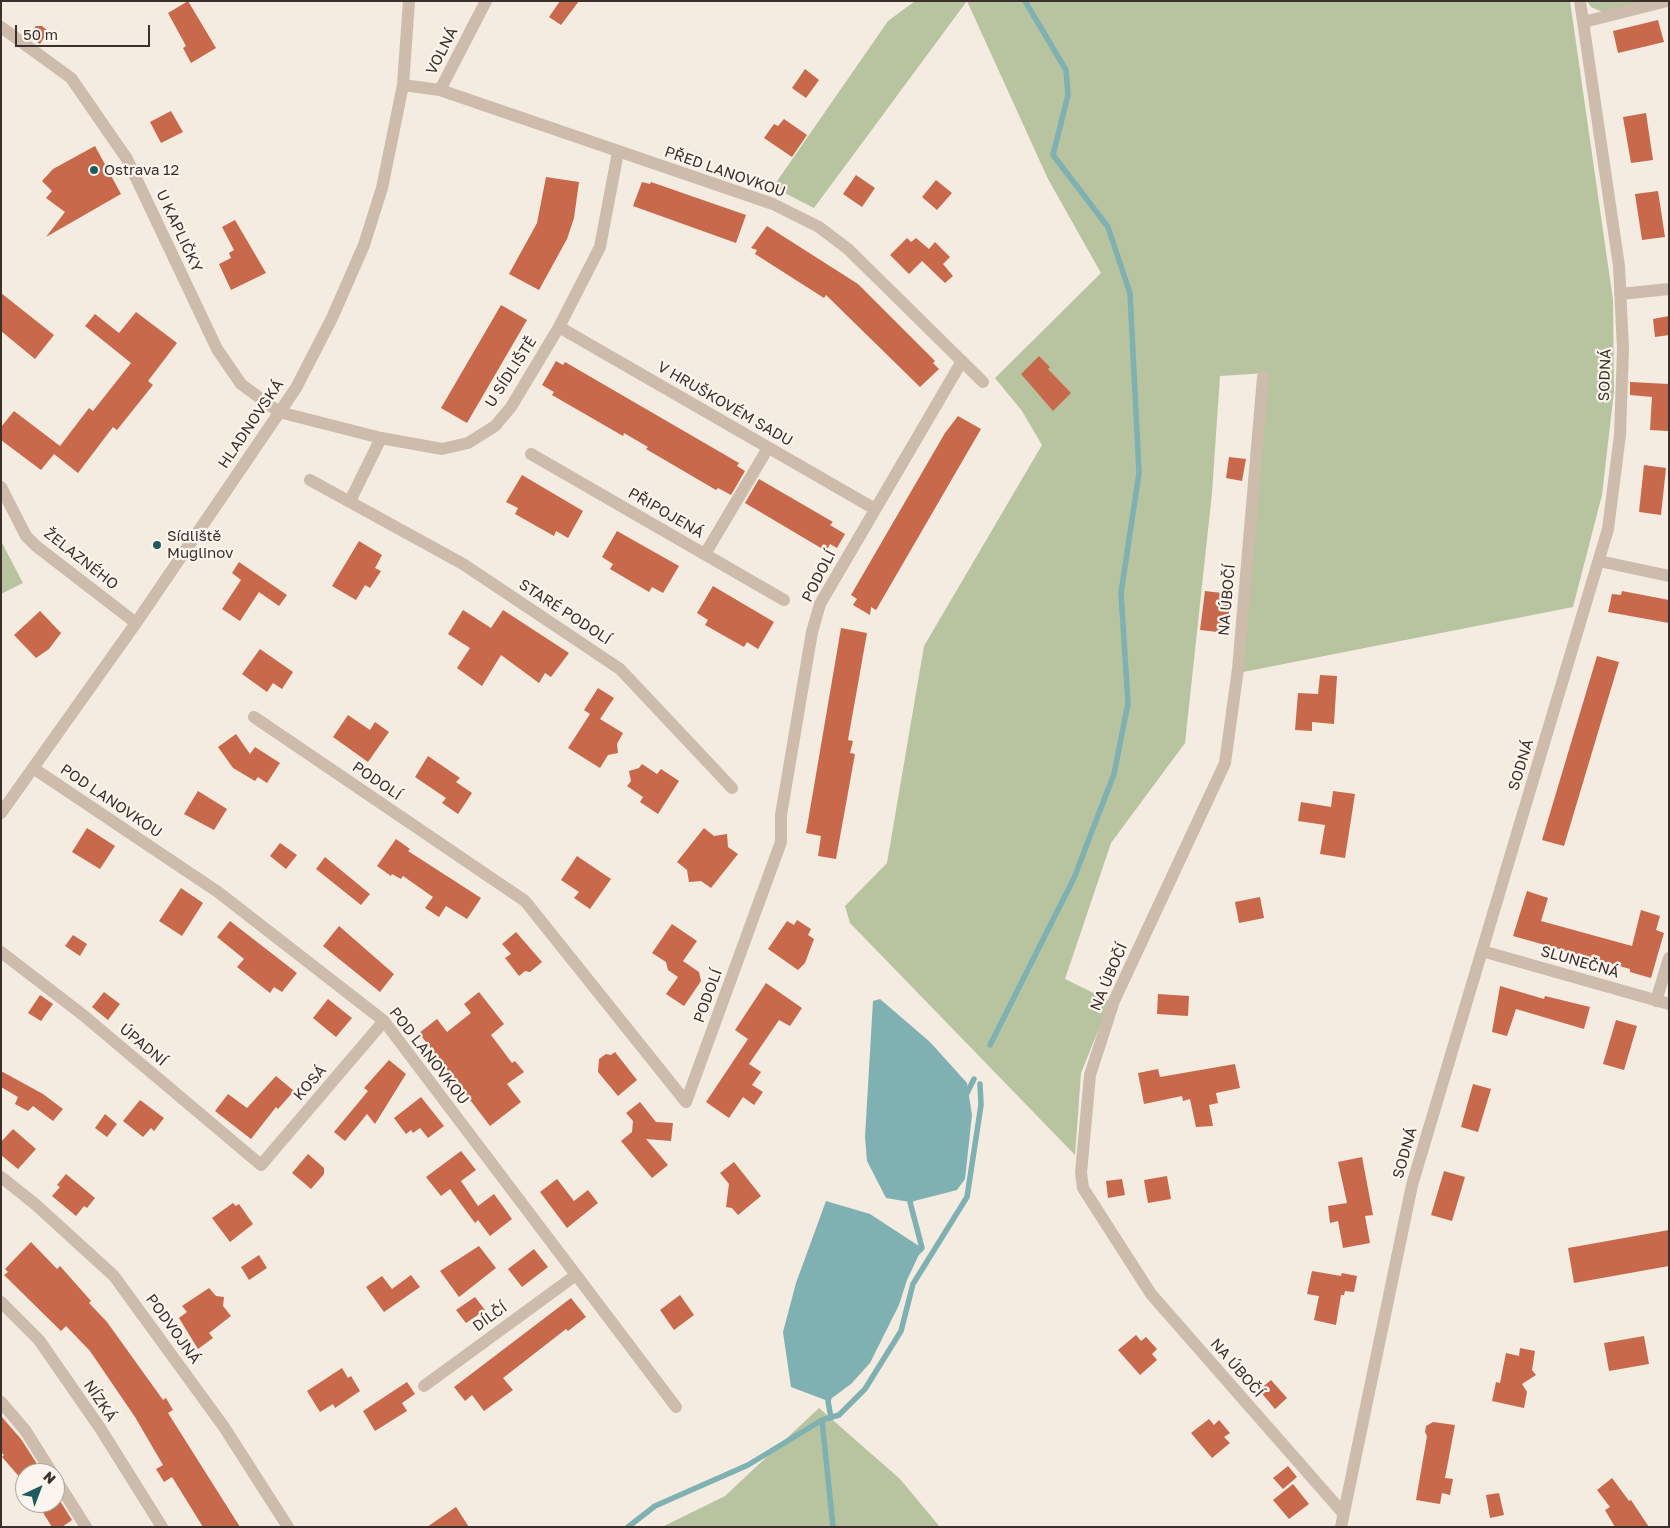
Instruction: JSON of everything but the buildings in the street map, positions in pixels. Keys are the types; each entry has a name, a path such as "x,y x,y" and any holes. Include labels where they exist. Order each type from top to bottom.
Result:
{"street":[{"name":"HLADNOVSKÁ","path":"1,813 136,622 280,412 296,388 332,318 364,245 382,188 402,85 409,1"},
{"name":"VOLNÁ","path":"440,90 486,1"},
{"name":"SODNÁ","path":"1341,1527 1412,1185 1608,529 1620,435 1623,349 1619,266 1580,1"},
{"path":"1584,22 1667,1"},
{"name":"U KAPLIČKY","path":"1,27 71,78 90,103 127,159 217,349 241,384 280,412"},
{"name":"PŘED LANOVKOU","path":"402,85 440,90 773,204 819,227 848,250 983,382"},
{"name":"U SÍDLIŠTĚ","path":"280,412 381,438 442,449 468,443 494,426 511,407 559,327 600,247 618,152"},
{"path":"1620,294 1669,289"},
{"name":"V HRUŠKOVÉM SADU","path":"559,327 875,509"},
{"name":"PODOLÍ","path":"254,717 524,901 686,1102 781,842 782,815 812,632 820,604 962,361"},
{"name":"NA ÚBOČÍ","path":"1263,377 1238,669 1225,763 1114,1001 1090,1075 1081,1173 1083,1188 1151,1294 1344,1513"},
{"path":"350,501 381,438"},
{"path":"705,554 768,448"},
{"name":"PŘIPOJENÁ","path":"531,454 784,600"},
{"name":"STARÉ PODOLÍ","path":"310,480 462,564 620,668 732,788"},
{"name":"ŽELAZNÉHO","path":"1,487 26,536 36,546 136,622"},
{"path":"1599,561 1669,576"},
{"name":"POD LANOVKOU","path":"33,768 218,892 384,1021 676,1407"},
{"name":"SLUNEČNÁ","path":"1482,951 1662,1002"},
{"name":"ÚPADNÍ","path":"1,952 83,1015 261,1165"},
{"path":"1662,1002 1669,958"},
{"name":"KOSÁ","path":"261,1165 384,1021"},
{"name":"PODVOJNÁ","path":"1,1177 35,1204 114,1276 224,1427 288,1527"},
{"name":"DÍLČÍ","path":"424,1386 576,1275"},
{"name":"NÍZKÁ","path":"1,1302 38,1340 100,1428 162,1527"},
{"path":"1,1402 25,1430 46,1463"},
{"path":"65,1494 86,1527"}],"green space":[{"path":"915,1 967,1 814,208 773,187 888,21"},
{"path":"967,1 1570,1 1613,300 1614,391 1602,495 1573,607 1243,672 1267,373 1220,376 1212,493 1185,743 1111,843 1065,979 1110,1001 1081,1073 1075,1155 850,923 845,906 887,863 924,646 1042,445 1022,411 995,378 1101,273 1048,179"},
{"path":"1587,1 1657,1 1607,14 1591,7"},
{"path":"1,541 23,583 1,594"},
{"path":"819,1408 900,1479 940,1527 662,1527 725,1496"}],"water":[{"path":"880,999 930,1042 967,1083 972,1115 965,1179 957,1190 910,1202 886,1198 867,1161 865,1137 873,1001"},
{"path":"826,1201 870,1214 922,1248 907,1280 899,1305 870,1363 851,1384 828,1401 791,1387 783,1332 796,1283"}],"waterway":[{"path":"990,1045 1074,878 1114,774 1128,703 1121,593 1139,473 1130,293 1108,227 1053,155 1068,95 1066,70 1025,1"},
{"path":"965,1097 974,1079"},
{"path":"833,1527 822,1420 839,1415 865,1389 901,1331 913,1284 967,1197 981,1105 980,1084"},
{"path":"913,1196 910,1202 922,1248 918,1252"},
{"path":"830,1394 828,1401 831,1418"},
{"path":"628,1527 655,1506 748,1465 822,1420"}],"place":[{"name":"Ostrava 12","path":"94,170"},
{"name":"Sídliště Muglinov","path":"157,545"}]}
